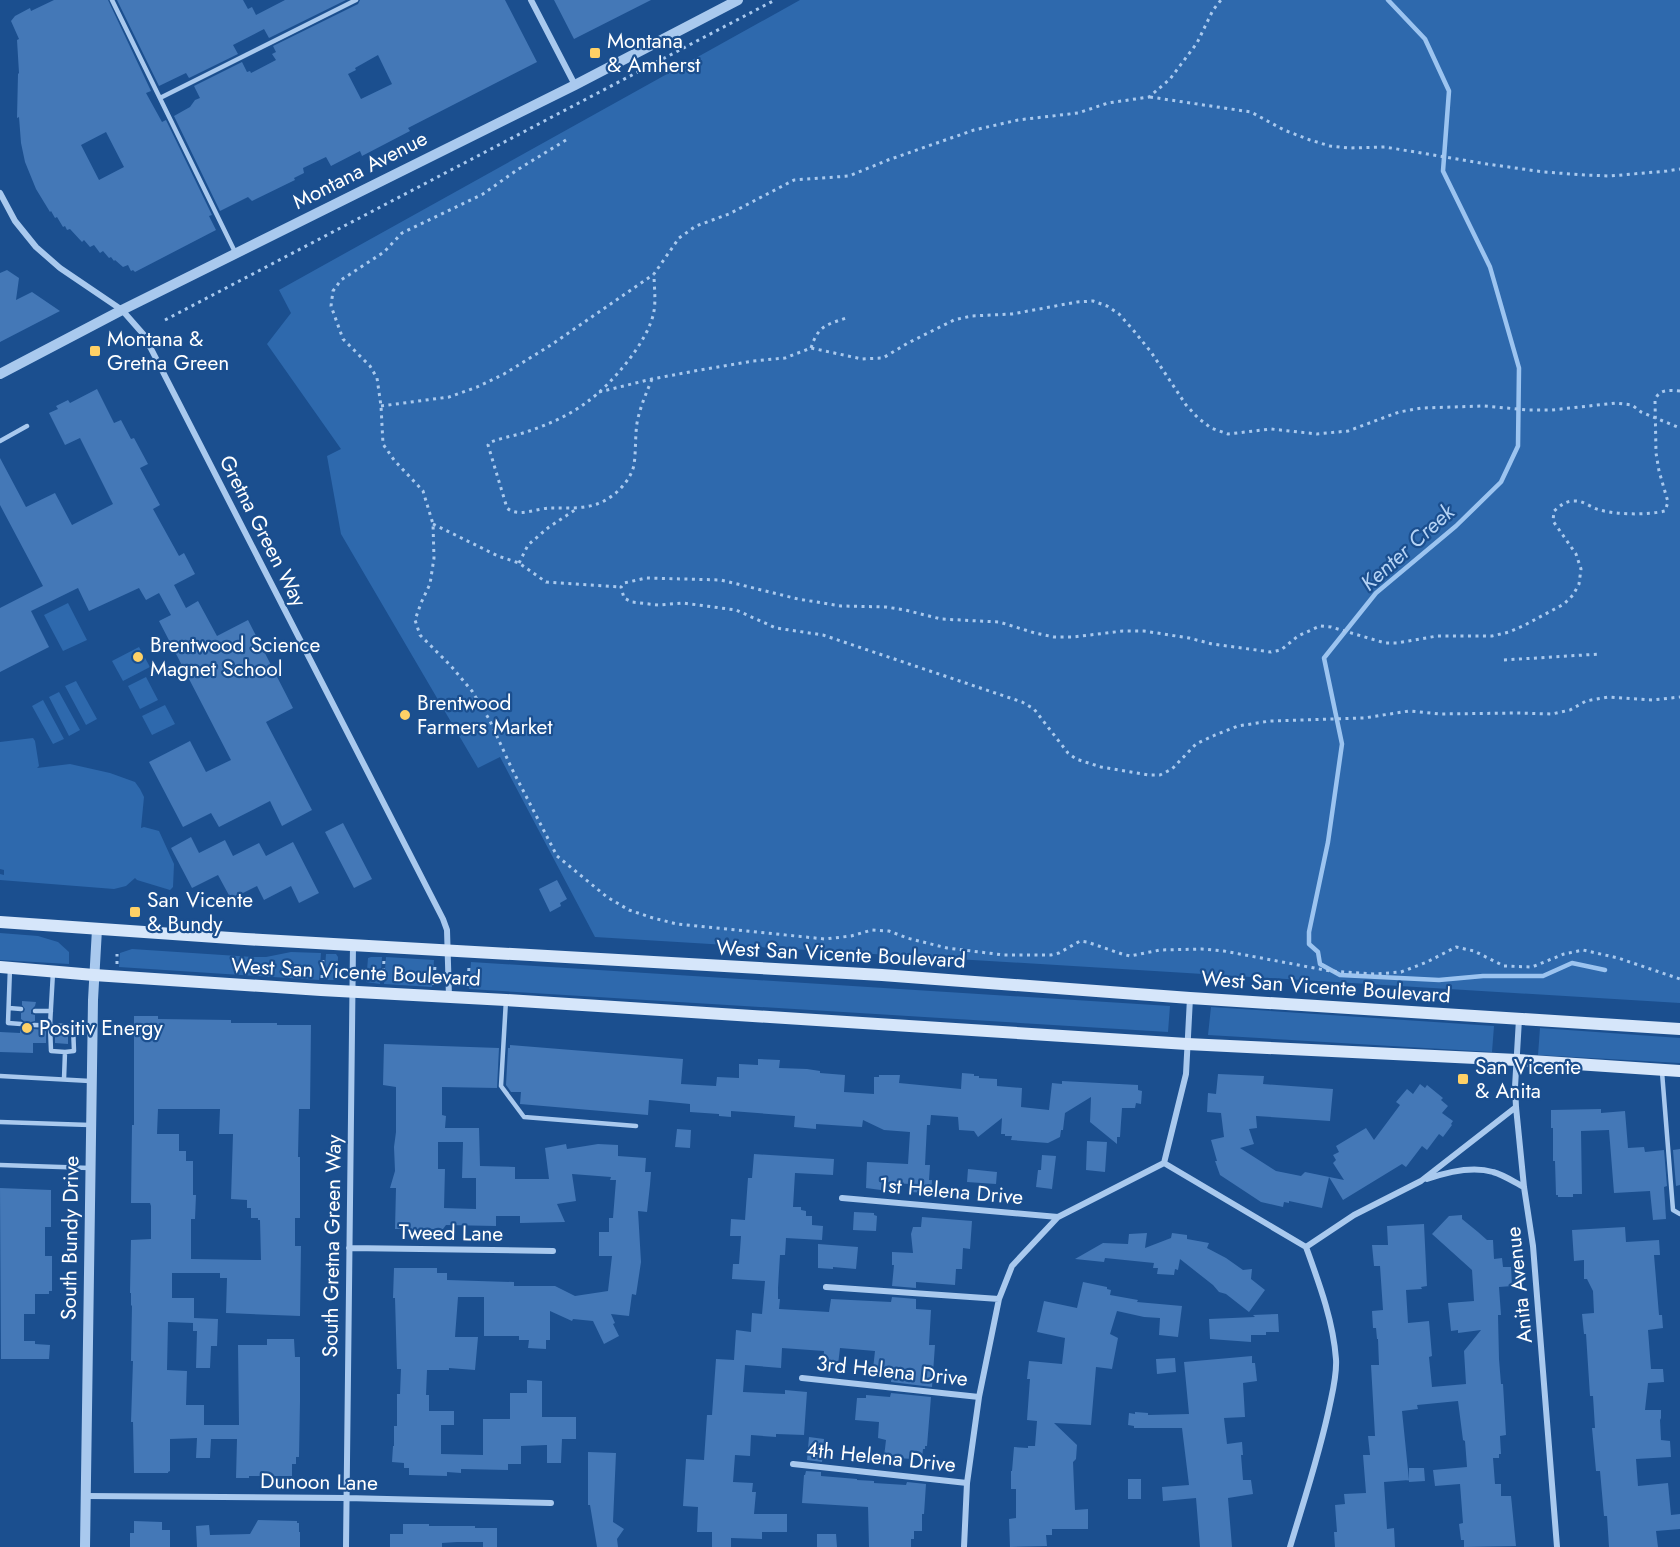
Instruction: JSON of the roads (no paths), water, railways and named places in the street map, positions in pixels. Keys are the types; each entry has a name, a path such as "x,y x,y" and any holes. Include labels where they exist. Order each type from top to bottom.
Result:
{"main road":[{"name":"West San Vicente Boulevard","path":"0,922 448,951 882,975 1190,998 1680,1029"},
{"name":"West San Vicente Boulevard","path":"5,968 1187,1044 1517,1060 1680,1071"}],"street":[{"path":"531,0 575,85"},
{"name":"Montana Avenue","path":"0,374 122,310 575,85 738,0"},
{"name":"Gretna Green Way","path":"0,193 15,221 36,247 60,268 122,310 144,335 443,920 447,930 449,997"},
{"name":"South Bundy Drive","path":"85,1547 90,1168 97,929"},
{"name":"South Gretna Green Way","path":"346,1547 353,945"},
{"path":"964,1547 967,1483 979,1397 999,1299 1012,1266 1058,1216 1164,1163 1186,1074 1190,998"},
{"name":"Anita Avenue","path":"1519,1019 1516,1107 1533,1246 1557,1547"},
{"path":"1421,1181 1516,1107"},
{"path":"1164,1163 1306,1247 1324,1298 1332,1329 1336,1360 1334,1383 1327,1419 1290,1547"},
{"path":"1306,1247 1353,1215 1421,1181 1446,1173 1463,1170 1494,1172 1524,1187"},
{"name":"1st Helena Drive","path":"842,1198 1058,1216"},
{"name":"Tweed Lane","path":"349,1248 553,1251"},
{"path":"826,1287 999,1299"},
{"name":"3rd Helena Drive","path":"802,1378 979,1397"},
{"name":"4th Helena Drive","path":"793,1464 967,1483"},
{"name":"Dunoon Lane","path":"86,1496 346,1498 551,1503"}],"lane":[{"path":"111,0 236,254"},
{"path":"160,98 356,0"},
{"path":"0,441 27,426"},
{"path":"5,968 9,1008 8,1023 21,1024"},
{"path":"52,972 51,1051 74,1051 73,1026"},
{"path":"506,1000 501,1086 524,1117 636,1126"},
{"path":"9,1008 21,1009"},
{"path":"35,1011 51,1011"},
{"path":"34,1025 93,1027"},
{"path":"64,1052 64,1079"},
{"path":"1662,1070 1673,1210 1680,1214"},
{"path":"0,1076 92,1081"},
{"path":"0,1122 91,1125"},
{"path":"0,1165 90,1168"}],"waterway":[{"name":"Kenter Creek","path":"1388,0 1425,39 1449,91 1443,171 1490,267 1519,368 1518,446 1501,482 1456,526 1376,593 1324,658 1342,744 1328,842 1309,932 1309,944 1318,952 1320,964 1340,975 1439,980 1483,976 1543,976 1572,963 1605,970"}],"place":[{"name":"Montana & Amherst","path":"595,53"},
{"name":"Montana & Gretna Green","path":"95,351"},
{"name":"Brentwood Science Magnet School","path":"138,657"},
{"name":"Brentwood Farmers Market","path":"405,715"},
{"name":"San Vicente & Bundy","path":"135,912"},
{"name":"Positiv Energy","path":"27,1028"},
{"name":"San Vicente & Anita","path":"1463,1079"}]}
